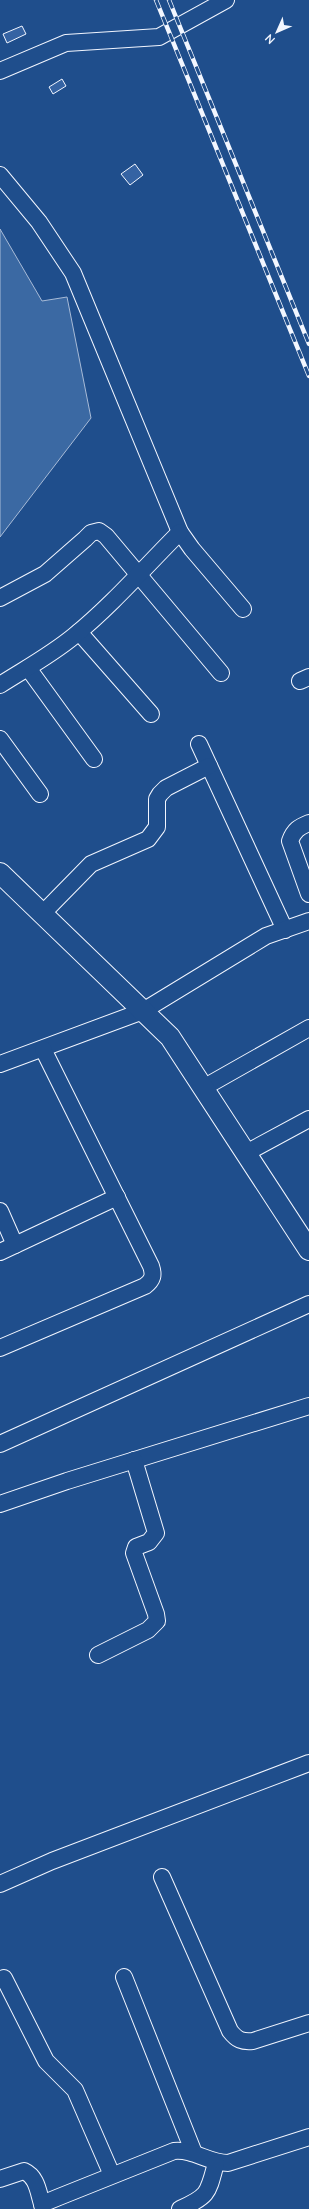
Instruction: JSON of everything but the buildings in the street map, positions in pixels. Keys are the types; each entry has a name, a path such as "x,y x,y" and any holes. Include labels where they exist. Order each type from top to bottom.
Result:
{"street":[{"path":"0,71 66,43 159,37 226,0"},
{"path":"0,174 39,222 72,273 180,532 192,549 244,609"},
{"path":"0,598 46,574 88,536 99,531 106,536 221,673"},
{"path":"0,685 28,668 79,632 109,606 138,574 180,532"},
{"path":"79,632 151,714"},
{"path":"28,668 94,759"},
{"path":"0,739 40,794"},
{"path":"199,744 285,930"},
{"path":"42,914 91,864 148,838 157,827 157,799 160,794 166,788 210,766"},
{"path":"309,823 299,827 293,832 290,841 309,894"},
{"path":"0,873 170,1037 309,1250"},
{"path":"0,1064 43,1050 143,1011 266,936 309,921"},
{"path":"203,1088 309,1028"},
{"path":"0,1348 145,1286 151,1281 153,1275 151,1266 43,1050"},
{"path":"246,1153 309,1119"},
{"path":"0,1252 117,1197"},
{"path":"0,1211 15,1245"},
{"path":"0,1444 309,1304"},
{"path":"0,1504 134,1460 309,1406"},
{"path":"98,1655 148,1630 156,1621 156,1614 134,1553 136,1547 149,1542 156,1534 134,1460"},
{"path":"0,1884 52,1860 309,1763"},
{"path":"162,1877 230,2031 236,2038 244,2042 253,2041 309,2024"},
{"path":"124,1977 194,2153"},
{"path":"4,1978 46,2061 75,2090 112,2176"},
{"path":"0,2179 24,2171 30,2174 35,2181 43,2207 112,2176 174,2151 185,2150 216,2163 228,2163 309,2138"},
{"path":"180,2209 199,2200 206,2194 216,2163"}],"water":[{"path":"0,229 42,301 67,297 91,418 0,537"}],"railway":[{"path":"156,0 309,376"},
{"path":"169,0 309,344"}]}
